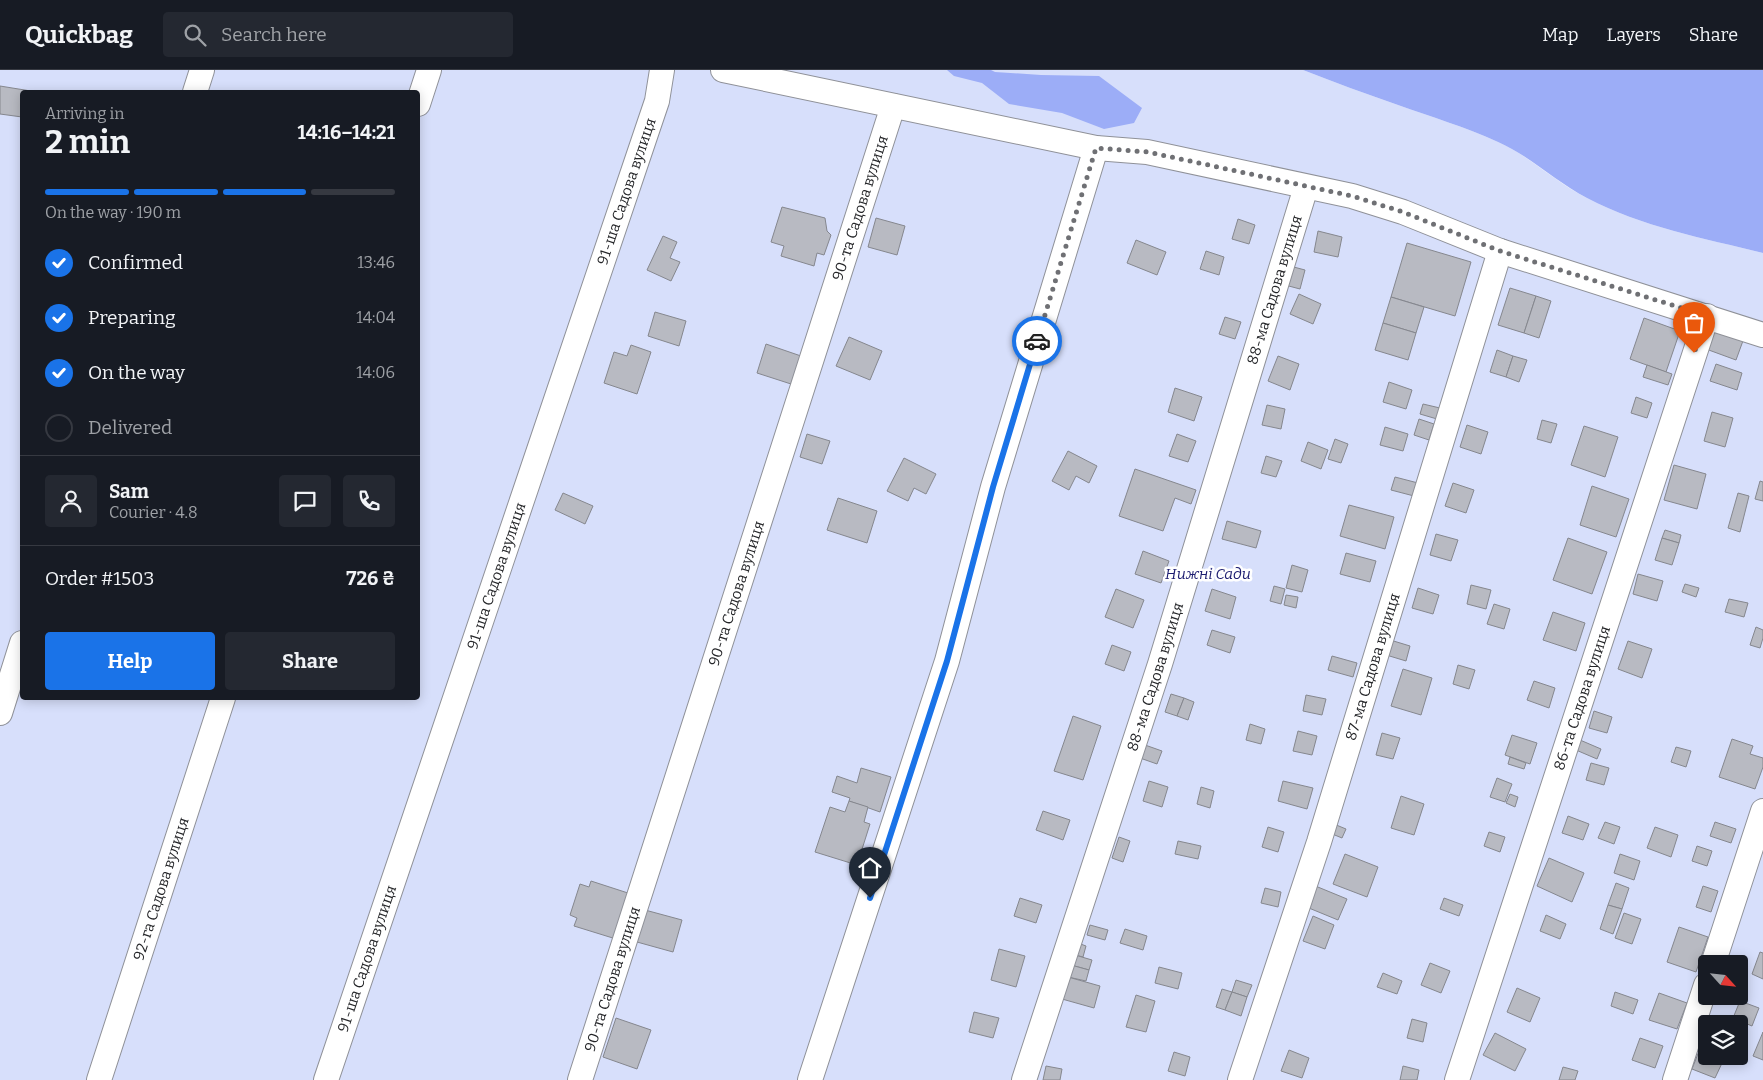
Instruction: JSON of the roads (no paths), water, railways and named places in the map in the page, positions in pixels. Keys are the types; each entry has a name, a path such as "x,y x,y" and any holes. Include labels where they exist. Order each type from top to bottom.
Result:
{"street":[{"path":"196,90 202,70"},
{"path":"420,98 429,70"},
{"name":"91-ша Садова вулиця","path":"326,1080 657,101 662,70"},
{"path":"723,70 1096,148 1148,152 1352,196 1403,212 1500,251 1763,335"},
{"name":"90-та Садова вулиця","path":"580,1080 893,106"},
{"path":"810,1080 947,661 993,487 1096,148"},
{"name":"88-ма Садова вулиця","path":"1024,1080 1160,664 1306,187"},
{"name":"87-ма Садова вулиця","path":"1240,1080 1319,842 1500,251"},
{"name":"86-та Садова вулиця","path":"1458,1080 1707,316"},
{"path":"0,713 20,649"},
{"name":"92-га Садова вулиця","path":"99,1080 222,700"},
{"path":"1716,955 1763,811"},
{"path":"1675,1080 1699,1005"}],"water":[{"path":"947,70 991,70 995,72 1041,75 1099,76 1142,108 1134,123 1104,129 1062,113 1009,104 982,83 954,76"},
{"path":"1303,70 1763,70 1763,253 1673,231 1629,217 1576,192 1521,154 1498,142"}],"park label":[{"name":"Нижні Сади","path":"1208,574"}]}
